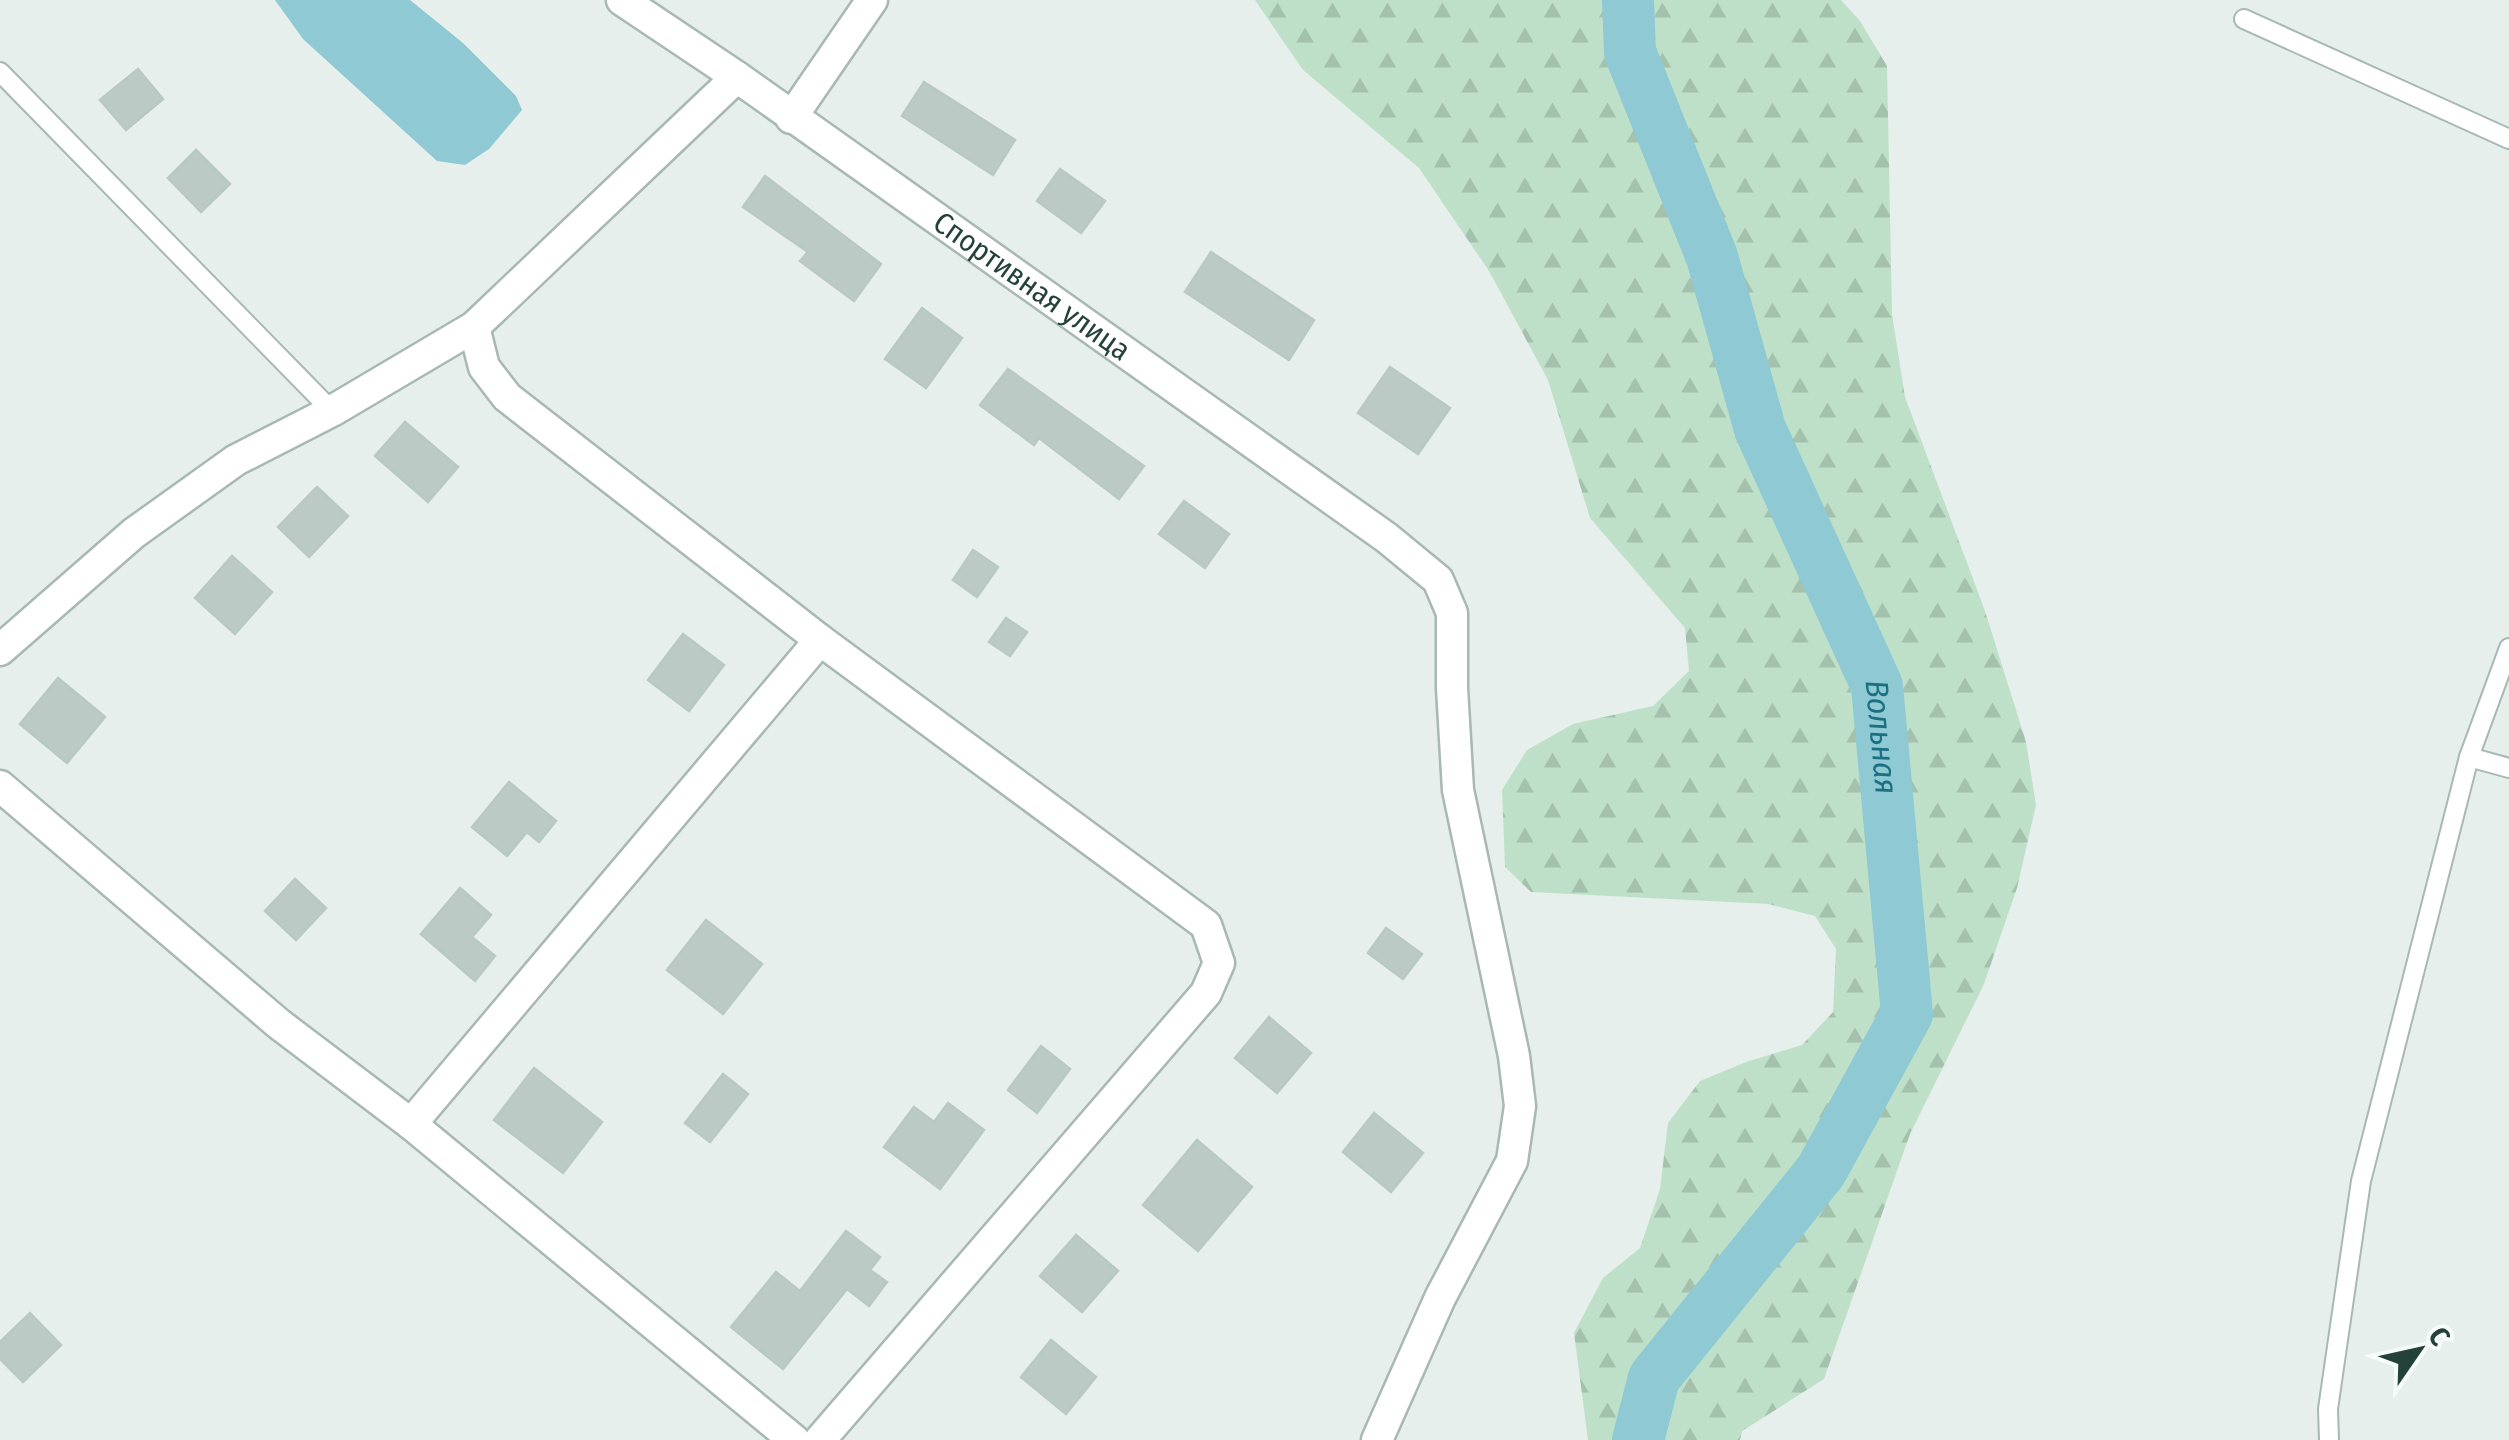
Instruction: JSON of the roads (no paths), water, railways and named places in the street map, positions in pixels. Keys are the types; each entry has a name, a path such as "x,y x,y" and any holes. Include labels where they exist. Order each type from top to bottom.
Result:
{"street":[{"name":"Спортивная улица","path":"622,0 737,77 1387,538 1438,580 1452,613 1458,790 1514,1056 1520,1106 1512,1161 1440,1298 1377,1440"},
{"path":"790,118 872,0"},
{"path":"0,650 134,532 236,460 332,410 474,327 737,77"},
{"path":"474,327 484,367 508,397 820,640 1206,925 1219,963 1206,993 820,1440"},
{"path":"411,1124 820,640"},
{"path":"0,786 278,1024 411,1124 794,1440"}],"lane":[{"path":"2244,19 2509,139"},
{"path":"0,72 332,410"},
{"path":"2329,1440 2328,1409 2361,1181 2469,757 2509,648"},
{"path":"2469,757 2509,768"}],"water":[{"path":"275,0 410,0 463,43 516,96 522,110 489,149 465,165 437,161 303,39"}],"waterway":[{"name":"Вольная","path":"1628,0 1630,52 1712,257 1760,429 1877,686 1907,1014 1821,1171 1654,1378 1638,1440"}]}
